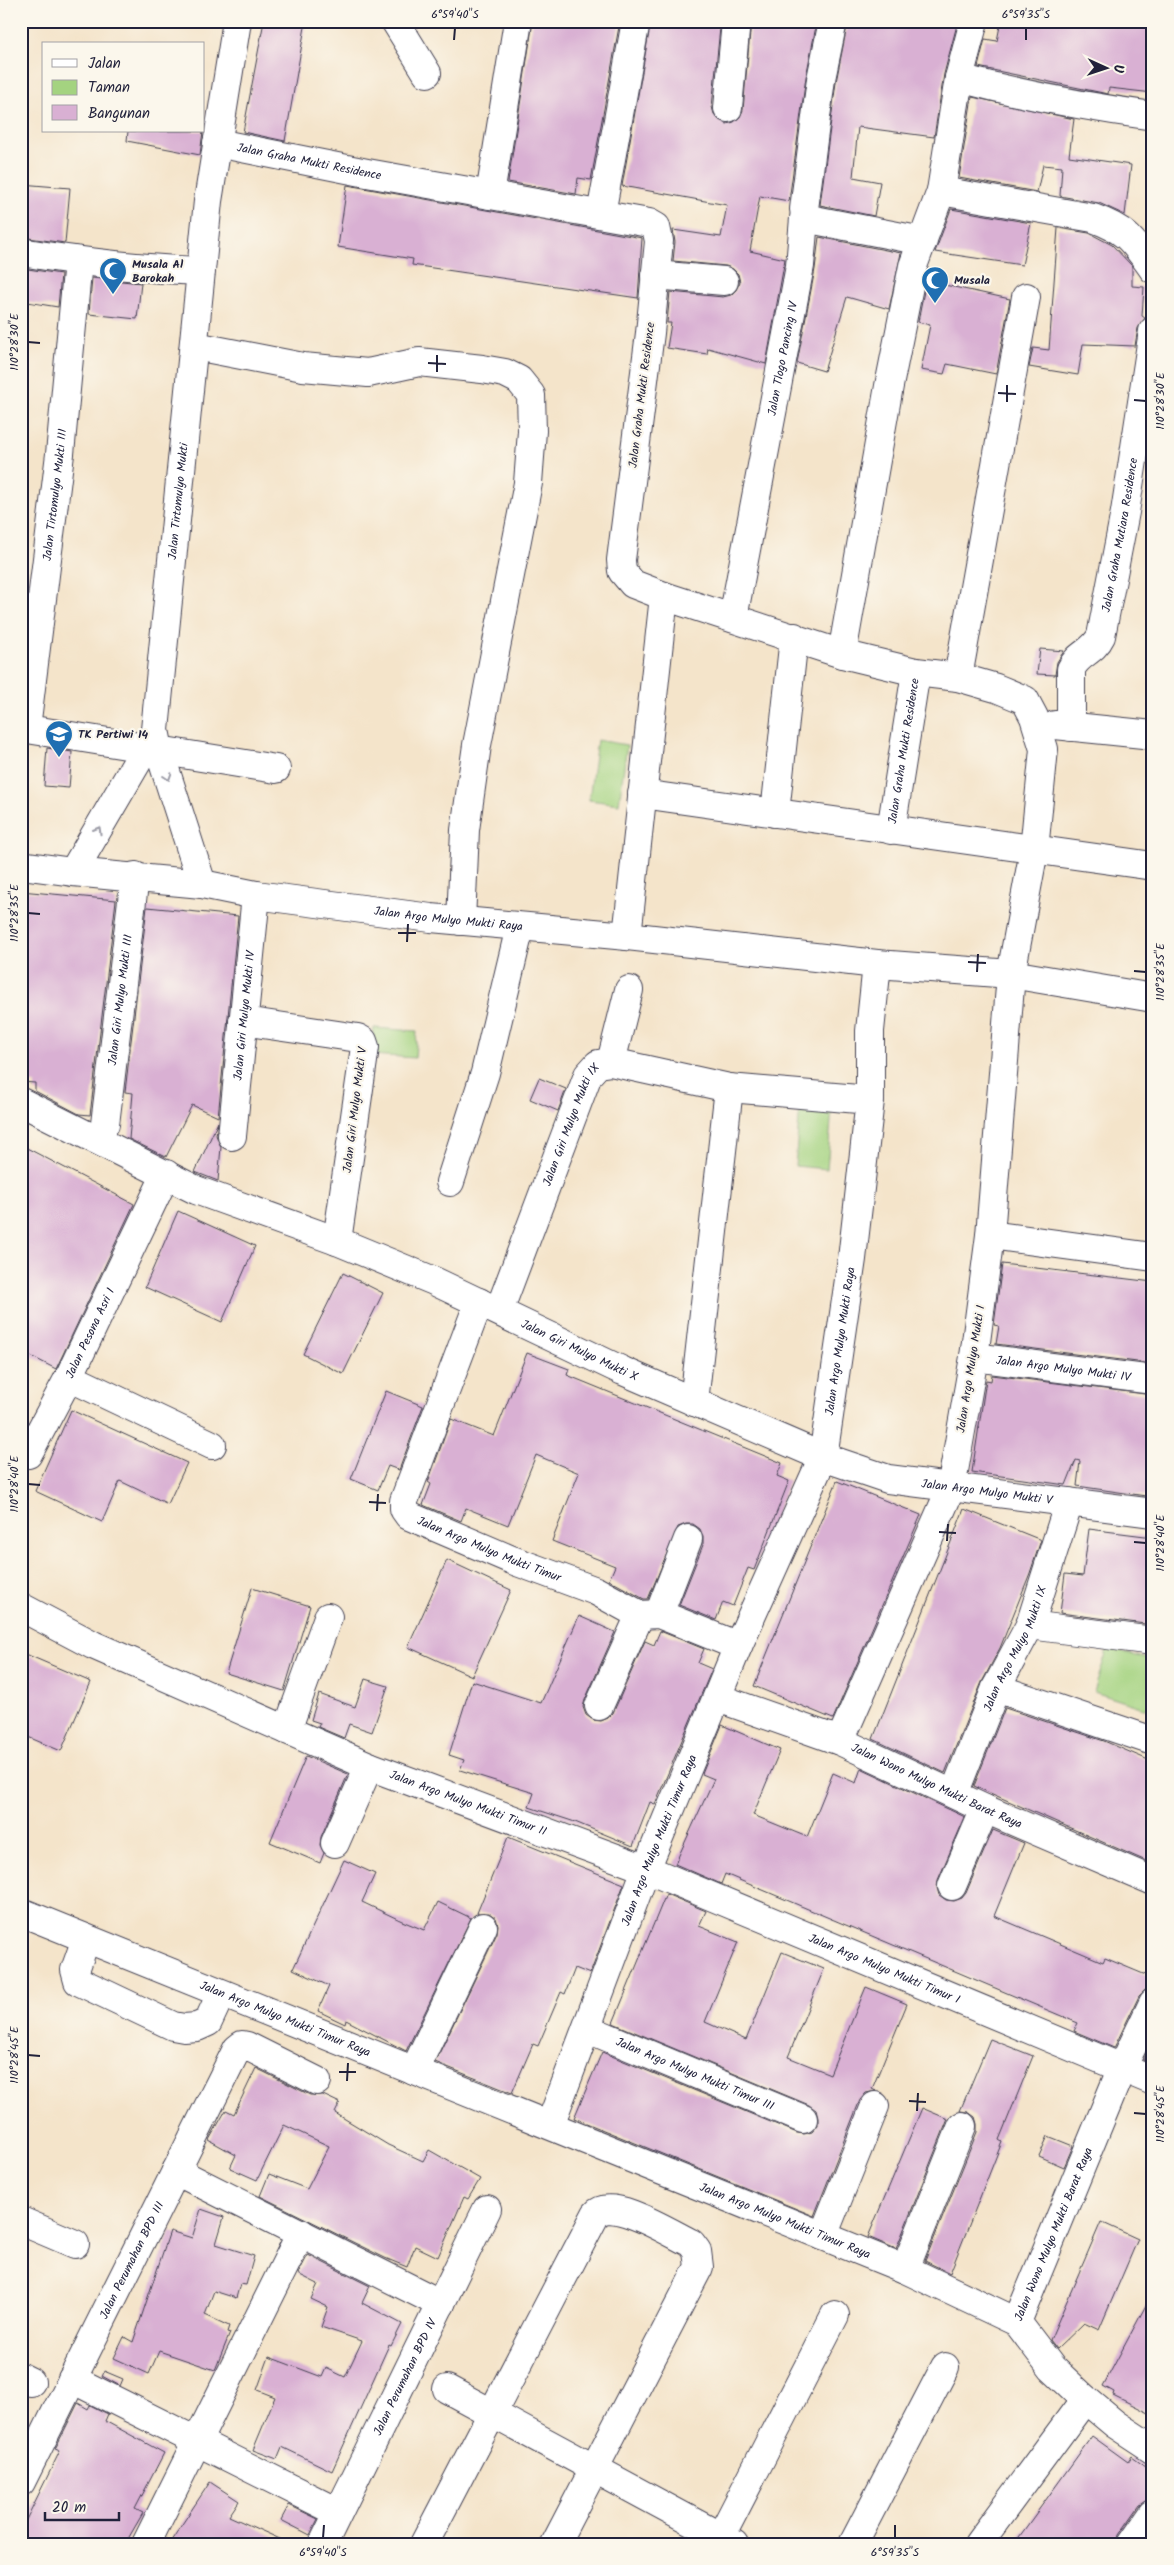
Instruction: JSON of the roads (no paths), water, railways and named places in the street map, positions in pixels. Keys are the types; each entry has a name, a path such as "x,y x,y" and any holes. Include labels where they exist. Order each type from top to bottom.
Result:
{"street":[{"name":"Jalan Tirtomulyo Mukti","path":"202,884 153,743 208,201 237,21"},
{"path":"395,21 427,73"},
{"path":"490,195 518,21"},
{"path":"601,214 636,21"},
{"path":"728,108 736,21"},
{"path":"804,209 821,79 833,21"},
{"path":"842,654 889,386 913,266 924,241 941,191 959,78 974,21"},
{"path":"959,78 1016,93 1086,107 1153,116"},
{"name":"Jalan Graha Mukti Residence","path":"217,143 490,195 649,222 656,227 659,241 650,333 621,560 622,571 633,584 664,596 842,654 916,672 958,677 996,688 1025,700 1034,717 1044,749 1034,850 1010,974"},
{"path":"941,191 1093,218 1115,226 1132,240 1153,269"},
{"name":"Jalan Tlogo Pancing IV","path":"732,618 800,266 804,218 924,241"},
{"path":"21,252 78,261 162,270 201,271"},
{"name":"Jalan Tirtomulyo Mukti III","path":"24,728 60,454 78,261"},
{"path":"655,275 724,281"},
{"path":"958,677 1026,297"},
{"name":"Jalan Graha Mutiara Residence","path":"1153,331 1125,512 1101,636 1097,645 1089,653 1075,660 1071,668 1063,726 1153,735"},
{"path":"194,346 303,367 368,374 419,362 482,369 505,373 520,380 531,395 532,431 528,483 477,745 465,830 461,922"},
{"path":"627,936 664,596"},
{"path":"774,813 794,637"},
{"name":"Jalan Graha Mukti Residence","path":"891,830 916,672"},
{"path":"24,728 153,743 276,769"},
{"name":"Jalan Tirtomulyo Mukti","path":"73,872 153,743"},
{"name":"Jalan Graha Mukti Residence","path":"642,794 1034,850"},
{"path":"1034,850 1153,866"},
{"name":"Jalan Argo Mulyo Mukti Raya","path":"21,864 73,872 135,876 202,884 256,895 461,922 627,936 877,964 1010,974 1153,998"},
{"name":"Jalan Giri Mulyo Mukti III","path":"105,1124 135,876"},
{"name":"Jalan Giri Mulyo Mukti IV","path":"232,1136 256,895"},
{"path":"450,1182 485,1073 520,927"},
{"name":"Jalan Argo Mulyo Mukti Raya","path":"718,1698 738,1646 823,1457 852,1259 870,1100 870,1031 877,964"},
{"name":"Jalan Argo Mulyo Mukti I","path":"840,1742 951,1488 974,1357 990,1235 1010,974"},
{"path":"611,1062 629,990"},
{"name":"Jalan Giri Mulyo Mukti V","path":"243,1021 363,1040 365,1047 337,1242"},
{"name":"Jalan Giri Mulyo Mukti IX","path":"489,1307 588,1075 598,1064 611,1062 729,1088 870,1100"},
{"path":"694,1402 729,1088"},
{"path":"21,1102 196,1190 337,1242"},
{"name":"Jalan Pesona Asri I","path":"166,1174 69,1377 212,1445"},
{"path":"990,1235 1153,1257"},
{"name":"Jalan Giri Mulyo Mukti X","path":"337,1242 489,1307 605,1363 823,1457"},
{"name":"Jalan Argo Mulyo Mukti Timur","path":"489,1307 404,1501 404,1508 409,1516 512,1560 596,1590 650,1614 738,1646"},
{"name":"Jalan Argo Mulyo Mukti IV","path":"974,1357 1153,1380"},
{"path":"25,1452 69,1377"},
{"name":"Jalan Argo Mulyo Mukti V","path":"823,1457 888,1479 1153,1514"},
{"name":"Jalan Argo Mulyo Mukti IX","path":"954,1794 996,1688 1030,1625 1069,1502"},
{"path":"599,1706 650,1614 688,1539"},
{"name":"Jalan Argo Mulyo Mukti Timur II","path":"21,1607 93,1645 370,1766 646,1869"},
{"path":"287,1730 328,1617"},
{"path":"1030,1625 1153,1642"},
{"path":"996,1688 1153,1741"},
{"name":"Jalan Wono Mulyo Mukti Barat Raya","path":"718,1698 840,1742 985,1809 1153,1880"},
{"name":"Jalan Argo Mulyo Mukti Timur Raya","path":"550,2125 588,2029 646,1869 718,1698"},
{"path":"335,1843 370,1766"},
{"path":"952,1886 985,1809"},
{"name":"Jalan Argo Mulyo Mukti Timur I","path":"646,1869 1121,2070 1153,2081"},
{"name":"Jalan Argo Mulyo Mukti Timur Raya","path":"21,1912 82,1951 218,2002 414,2071 905,2270 1017,2322"},
{"path":"414,2071 483,1928"},
{"path":"82,1951 75,1977 82,1985 173,2026 197,2027 208,2022 218,2002"},
{"name":"Jalan Wono Mulyo Mukti Barat Raya","path":"1153,2003 1121,2070 1017,2322 1052,2368 1085,2399 1115,2424 1153,2449"},
{"name":"Jalan Argo Mulyo Mukti Timur III","path":"588,2029 803,2119"},
{"name":"Jalan Perumahan BPD III","path":"21,2482 237,2050 242,2045 247,2046 317,2081"},
{"path":"823,2236 876,2106"},
{"path":"905,2270 962,2126"},
{"path":"176,2171 441,2304"},
{"path":"424,2544 598,2212 611,2208 622,2210 691,2243 697,2251 699,2267 555,2544"},
{"name":"Jalan Perumahan BPD IV","path":"323,2544 487,2209"},
{"path":"21,2221 75,2244"},
{"path":"146,2544 300,2233"},
{"path":"447,2389 724,2541 834,2315"},
{"path":"853,2544 944,2366"},
{"path":"72,2379 338,2512"},
{"path":"978,2544 1085,2399"},
{"path":"1132,2544 1153,2514"}],"place":[{"name":"Musala Al Barokah","path":"113,295"},
{"name":"Musala","path":"935,304"},
{"name":"TK Pertiwi 14","path":"59,758"}]}
